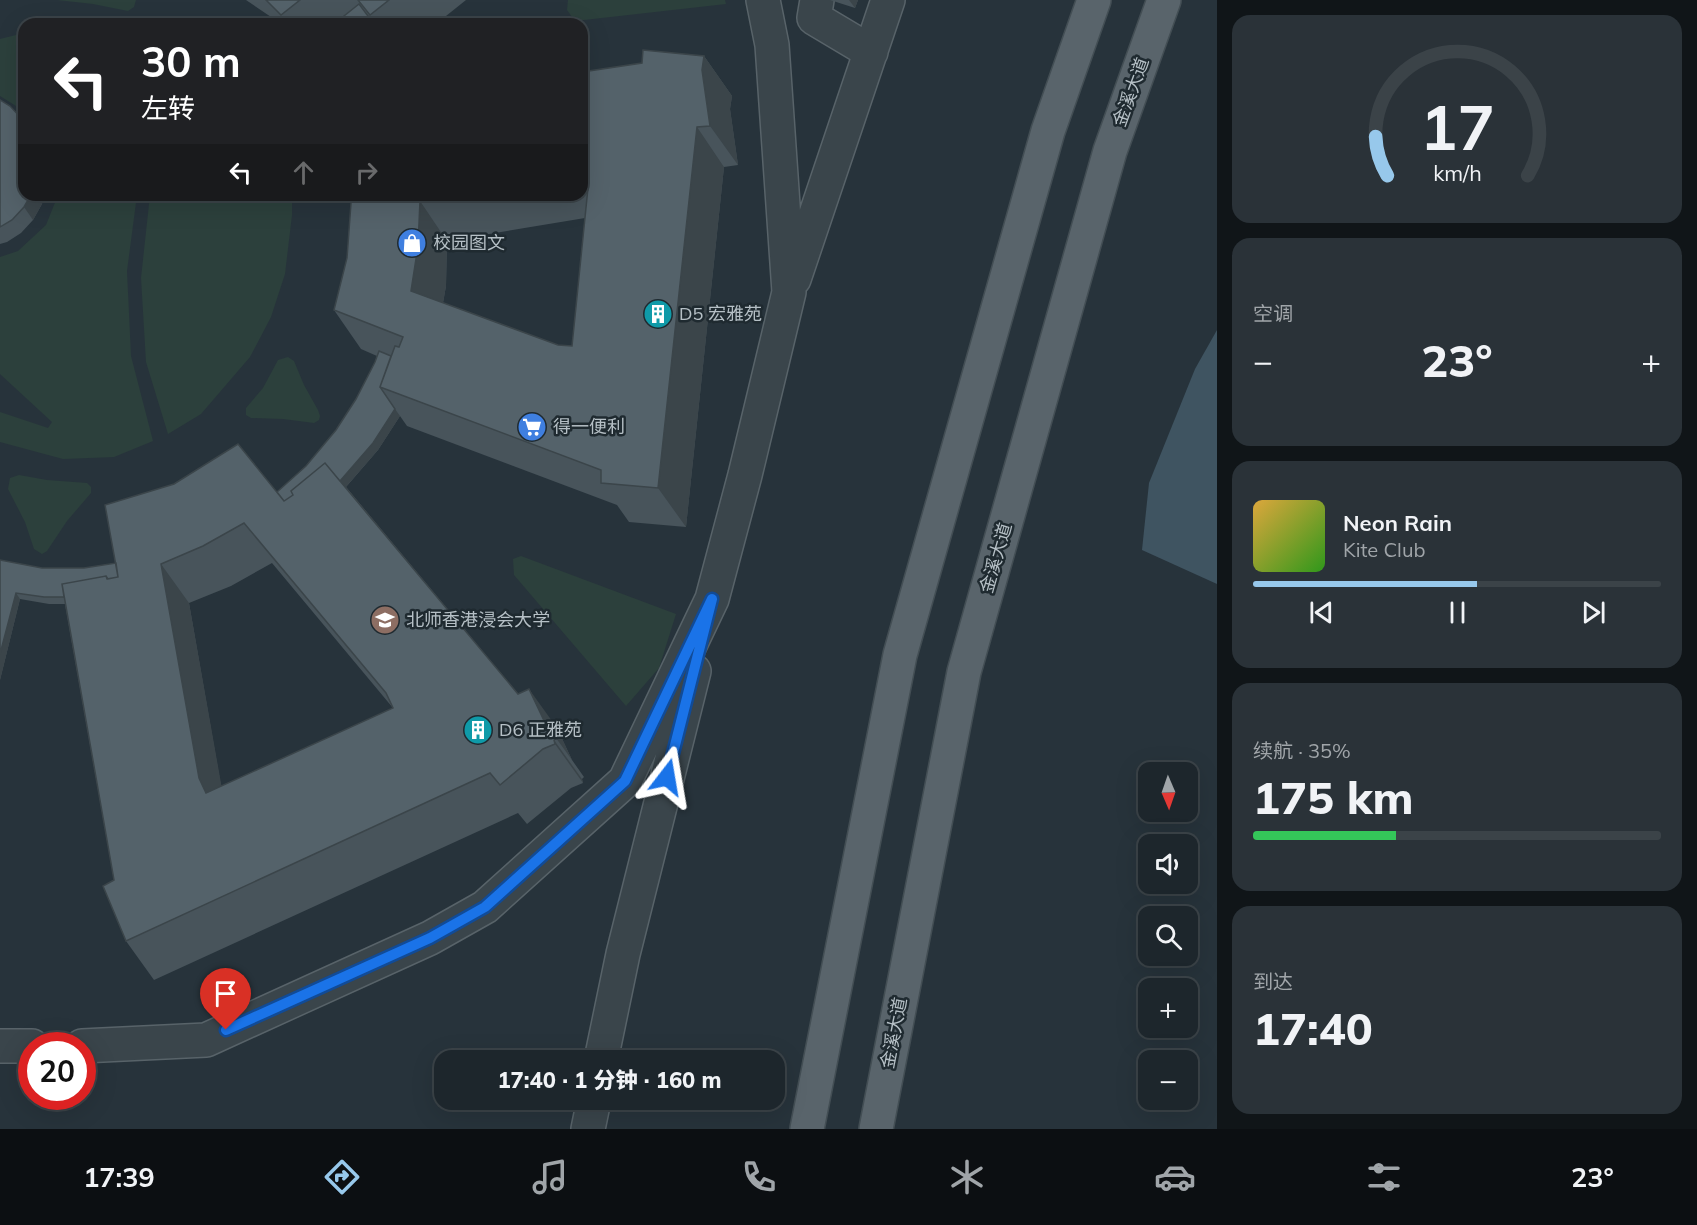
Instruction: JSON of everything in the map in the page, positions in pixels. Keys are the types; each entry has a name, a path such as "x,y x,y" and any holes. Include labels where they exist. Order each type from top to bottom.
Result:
{"main road":[{"path":"807,1129 900,655 1048,131 1094,0"},
{"name":"金溪大道","path":"876,1129 964,672 1110,151 1164,0"}],"lane":[{"path":"763,0 772,45 789,292"},
{"path":"818,0 814,18 871,52"},
{"path":"604,1050 623,954 745,476 789,292 888,0"},
{"path":"96,1045 206,1040 430,938 485,907 625,781 712,599"},
{"path":"0,1046 18,1046"},
{"path":"588,1129 592,1110"}],"green space":[{"path":"57,0 136,0 134,7 128,11"},
{"path":"568,0 725,0 726,4 588,20 573,18 567,10"},
{"path":"18,34 18,107 0,96 0,39"},
{"path":"56,201 136,201 127,271 131,356 153,441 114,457 63,459 0,442 0,412 48,428 52,422 0,374 0,257 18,251 46,225"},
{"path":"149,201 292,201 285,274 271,317 250,357 201,414 168,434 146,362 141,278"},
{"path":"288,357 294,361 318,410 319,420 314,423 251,418 246,415 246,408 263,388 278,360"},
{"path":"19,475 87,483 91,487 91,493 67,521 47,551 42,554 34,549 25,522 8,489 10,478"},
{"path":"521,556 676,614 659,668 626,706 514,575 513,559"}],"water":[{"path":"1217,330 1217,584 1142,550 1149,483 1195,369"}],"building":[{"path":"266,0 300,0 281,15"},
{"path":"358,0 389,0 370,15"},
{"path":"359,4 370,18 342,18"},
{"name":"D5 宏雅苑","path":"643,50 704,56 702,70 710,126 697,127 658,488 601,483 601,470 380,387 395,346 399,347 403,337 334,310 347,258 351,201 420,201 418,246 411,291 558,345 572,346 588,201 588,71 642,63"},
{"path":"0,100 18,115 18,201 28,201 12,220 0,227"},
{"path":"379,351 391,356 380,387 395,409 373,443 340,481 325,463 291,491 293,495 284,501 277,492 306,466 336,430 356,399"},
{"name":"D6 正雅苑","path":"238,444 284,501 293,495 291,491 325,463 518,694 529,689 548,729 556,738 555,744 543,749 500,785 490,773 126,941 103,886 114,880 62,584 106,576 107,579 118,577 105,505 174,484","holes":["244,523 386,693 393,708 206,793 199,778 161,564 203,546"]},
{"path":"0,560 42,568 84,568 116,563 118,577 108,579 106,576 62,584 64,597 16,593 0,654"}],"place":[{"name":"校园图文","path":"412,243"},
{"name":"D5 宏雅苑","path":"658,314"},
{"name":"得一便利","path":"532,427"},
{"name":"北师香港浸会大学","path":"385,620"},
{"name":"D6 正雅苑","path":"478,730"}],"route":[{"path":"226,1030 430,938 485,907 625,781 712,599 667,777"}]}
